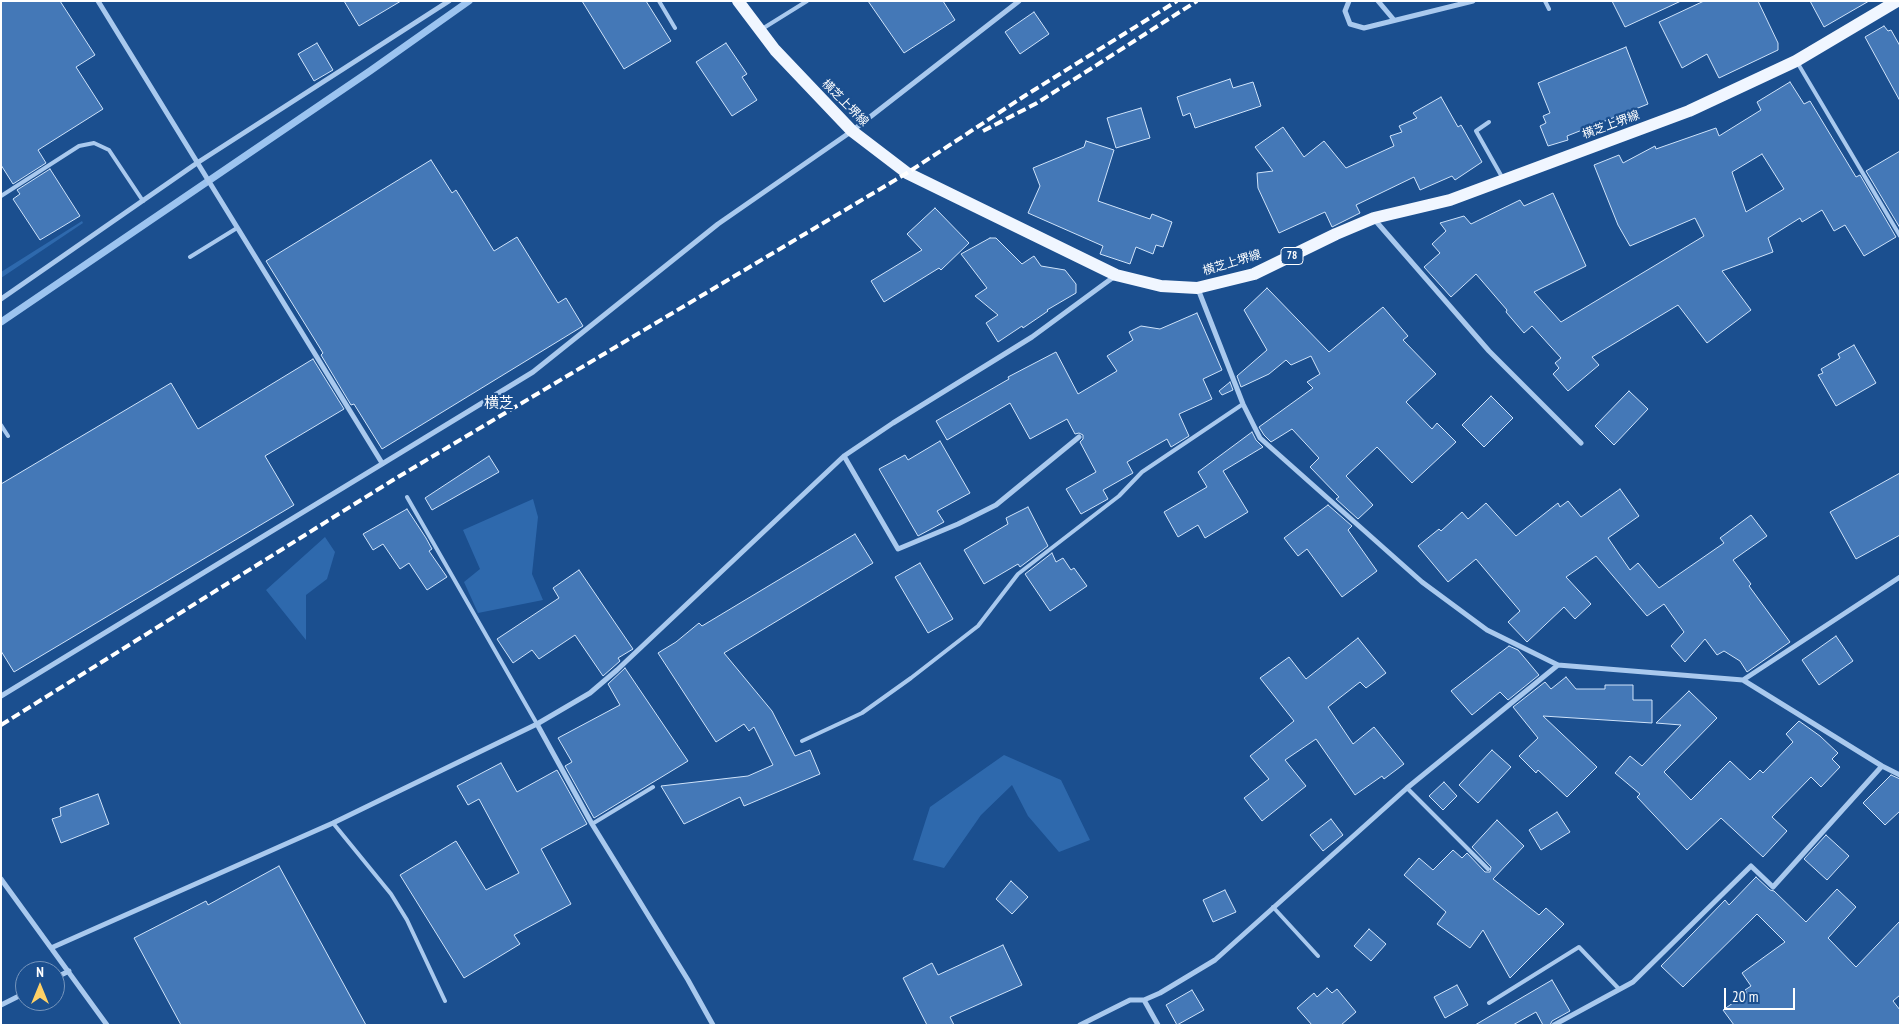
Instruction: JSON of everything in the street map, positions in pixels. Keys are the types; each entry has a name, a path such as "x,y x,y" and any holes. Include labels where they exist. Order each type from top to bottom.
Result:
{"main road":[{"name":"横芝上堺線","path":"738,1 775,50 852,131 907,173 1116,275 1161,286 1197,288 1254,274 1336,234 1374,218 1450,200 1689,111 1796,60 1896,1"}],"street":[{"path":"98,1 382,463"},
{"path":"1,299 143,201 449,1"},
{"path":"1,696 533,372 718,224 852,131 1019,1"},
{"path":"1349,1 1345,10 1350,24 1364,28 1473,1"},
{"path":"1378,1 1394,20"},
{"path":"1374,218 1489,351 1581,443"},
{"path":"51,948 333,824 537,724 590,693 617,670 844,456 893,423 1032,337 1116,275"},
{"path":"1197,288 1243,404 1260,438 1422,582 1487,630 1558,665 1743,680 1882,766 1900,775"},
{"path":"844,456 898,549 958,524 996,505 1079,437"},
{"path":"1743,680 1900,577"},
{"path":"1080,1025 1130,1000 1144,1000 1160,993 1215,960 1407,788 1558,665"},
{"path":"537,724 592,824 688,980 713,1025"},
{"path":"1554,1025 1633,982 1751,866 1772,887 1882,766"},
{"path":"1,879 107,1025"},
{"path":"65,973 69,971"},
{"path":"1,1005 15,998"},
{"path":"1144,1000 1158,1025"}],"lane":[{"path":"659,1 676,28"},
{"path":"760,30 807,1"},
{"path":"1545,1 1549,9"},
{"path":"1796,60 1900,236"},
{"path":"1489,122 1476,131 1504,179"},
{"path":"1,196 79,146 94,143 109,150 143,201"},
{"path":"190,257 237,228"},
{"path":"802,741 862,713 911,678 978,626 1018,574 1118,496 1142,472 1243,404"},
{"path":"1,424 8,436"},
{"path":"408,497 537,724"},
{"path":"592,824 653,787"},
{"path":"1407,788 1488,869"},
{"path":"333,824 391,894 407,920 445,1001"},
{"path":"1274,907 1318,956"},
{"path":"1489,1003 1579,947 1619,990"}],"shaded area":[{"path":"82,221 83,223 1,278 1,272"},
{"path":"533,499 538,517 532,574 543,600 478,613 464,582 480,569 463,530"},
{"path":"325,537 335,552 327,579 306,595 306,640 266,590"},
{"path":"1004,755 1061,780 1090,840 1059,852 1028,816 1012,785 981,815 944,868 913,860 930,807"}],"building":[{"path":"1,1 60,1 95,55 76,67 103,109 38,150 46,163 13,184 1,165"},
{"path":"344,1 401,1 359,26"},
{"path":"582,1 646,1 671,41 624,69"},
{"path":"868,1 943,1 955,20 904,53"},
{"path":"1612,1 1681,1 1625,27"},
{"path":"1704,1 1758,1 1778,43 1778,50 1719,78 1707,54 1682,68 1659,22"},
{"path":"1810,1 1869,1 1824,27"},
{"path":"1034,12 1049,34 1020,54 1005,32"},
{"path":"1884,26 1888,31 1891,30 1900,46 1900,101 1865,37"},
{"path":"317,43 333,70 314,81 298,54"},
{"path":"726,43 747,74 742,77 757,100 732,116 696,62"},
{"path":"1626,47 1648,104 1567,136 1568,140 1548,146 1540,126 1546,123 1543,116 1550,113 1538,83"},
{"path":"1230,79 1233,88 1253,82 1261,106 1195,128 1190,113 1183,116 1177,97"},
{"path":"1790,82 1804,104 1810,101 1856,177 1860,175 1896,237 1864,256 1845,225 1834,231 1822,210 1802,222 1800,218 1768,238 1773,252 1722,271 1751,310 1707,343 1678,305 1592,357 1599,365 1568,391 1553,374 1559,368 1555,363 1561,358 1532,326 1524,333 1476,274 1451,297 1424,267 1440,253 1432,244 1446,231 1440,223 1464,216 1471,224 1520,200 1524,206 1553,193 1586,266 1534,292 1561,322 1704,236 1695,218 1630,246 1618,225 1594,165 1619,155 1623,163 1655,146 1656,149 1716,128 1719,136 1761,110 1757,102","holes":["1762,154 1784,189 1746,212 1732,172"]},
{"path":"1441,97 1458,127 1461,125 1482,162 1455,180 1452,176 1420,190 1414,177 1356,205 1360,213 1332,227 1325,212 1279,233 1258,188 1257,173 1273,171 1255,147 1283,127 1304,157 1324,141 1346,168 1394,146 1390,136 1402,132 1399,126 1417,118 1413,113"},
{"path":"1141,108 1150,138 1116,148 1107,118"},
{"path":"1086,141 1114,150 1098,201 1150,219 1152,214 1172,222 1163,247 1156,245 1153,254 1136,247 1130,264 1100,254 1103,246 1028,213 1040,186 1033,168 1084,147"},
{"path":"1900,151 1900,228 1866,171"},
{"path":"431,160 452,193 456,190 494,251 517,237 558,303 566,298 583,326 382,449 354,404 351,405 321,355 323,353 266,261"},
{"path":"50,169 80,216 40,240 13,199 20,194 17,190"},
{"path":"935,208 969,243 941,270 939,268 884,302 871,281 922,250 907,234"},
{"path":"990,238 996,238 1022,264 1034,256 1041,266 1065,270 1076,284 1076,293 998,342 986,323 998,315 975,296 987,288 961,254"},
{"path":"1267,288 1329,352 1383,307 1408,336 1403,340 1436,374 1406,402 1432,429 1437,423 1456,442 1412,483 1377,447 1346,476 1373,505 1358,519 1336,499 1339,497 1310,467 1319,458 1292,429 1271,442 1259,427 1313,388 1307,382 1320,374 1311,356 1291,365 1286,360 1269,374 1241,387 1237,376 1267,350 1244,310"},
{"path":"1197,313 1222,370 1203,379 1212,399 1179,414 1189,436 1171,447 1167,439 1127,462 1133,473 1103,490 1108,499 1081,514 1066,489 1096,472 1080,442 1083,439 1083,435 1075,434 1067,419 1030,439 1010,403 947,440 936,421 1009,379 1008,377 1056,352 1078,394 1117,371 1107,356 1133,340 1129,332 1141,326 1160,329"},
{"path":"1854,345 1876,383 1836,406 1818,375 1823,373 1821,369 1840,358 1838,354"},
{"path":"313,359 344,409 265,456 294,505 14,672 1,651 1,484 171,383 198,429"},
{"path":"1230,382 1233,390 1222,395 1219,391"},
{"path":"1629,391 1648,409 1614,445 1595,426"},
{"path":"1491,396 1513,418 1484,447 1462,425"},
{"path":"1252,432 1256,440 1263,447 1223,471 1248,512 1205,538 1198,525 1178,537 1164,512 1207,487 1198,472"},
{"path":"940,441 970,493 937,511 944,522 918,536 879,469 905,455 908,460"},
{"path":"489,456 499,472 432,510 425,498"},
{"path":"1900,473 1900,535 1856,559 1830,512"},
{"path":"1620,489 1639,516 1608,538 1630,570 1638,563 1659,588 1724,543 1720,538 1751,515 1767,536 1733,560 1751,584 1749,586 1790,642 1747,672 1740,661 1724,651 1717,655 1705,639 1685,662 1671,646 1684,632 1664,604 1647,616 1596,556 1566,577 1591,604 1575,619 1564,607 1527,642 1508,622 1520,611 1476,559 1448,582 1418,546 1439,529 1441,531 1462,512 1468,519 1486,503 1516,536 1558,503 1560,507 1568,501 1581,517"},
{"path":"1328,505 1352,526 1348,530 1377,571 1342,597 1307,549 1298,556 1284,538"},
{"path":"1028,507 1048,546 1020,567 1018,564 984,584 964,550 1008,524 1006,518"},
{"path":"407,509 432,549 429,551 447,577 427,590 409,563 400,569 383,544 373,550 363,534"},
{"path":"855,534 873,563 724,653 772,711 795,756 810,750 820,774 744,806 740,797 684,824 661,786 748,776 773,765 754,727 749,731 744,724 716,742 658,653 676,642 699,623 702,626"},
{"path":"1052,553 1056,562 1063,558 1071,570 1074,568 1087,586 1050,611 1025,574"},
{"path":"920,563 953,619 928,633 895,577"},
{"path":"579,570 633,649 618,658 620,661 603,676 575,635 539,659 532,650 513,663 497,639 559,598 553,588"},
{"path":"1836,636 1853,661 1819,685 1802,660"},
{"path":"1358,638 1386,673 1366,688 1360,682 1328,707 1353,744 1374,727 1404,764 1384,779 1382,776 1355,795 1316,739 1285,760 1306,786 1262,821 1244,798 1269,779 1250,756 1294,721 1260,678 1289,657 1306,679"},
{"path":"1509,646 1518,650 1539,675 1508,700 1500,692 1472,715 1451,691"},
{"path":"625,668 688,761 594,818 565,766 572,762 558,738 620,705 608,684"},
{"path":"1566,677 1576,689 1605,689 1605,685 1633,685 1633,700 1652,700 1652,723 1543,716 1597,767 1567,797 1538,770 1536,773 1519,756 1538,738 1513,707 1545,682 1551,689"},
{"path":"1689,691 1717,718 1664,772 1691,800 1730,761 1750,780 1760,770 1763,773 1793,742 1786,734 1799,721 1820,736 1838,753 1832,759 1840,767 1821,787 1811,777 1772,817 1787,831 1763,857 1721,818 1687,850 1637,797 1640,794 1615,773 1630,756 1642,766 1681,725 1656,723"},
{"path":"1492,750 1511,767 1478,803 1459,785"},
{"path":"501,763 517,792 557,770 587,824 541,849 571,904 514,935 520,944 464,978 400,875 456,841 486,890 519,873 479,799 468,805 457,786"},
{"path":"1891,775 1900,779 1900,811 1885,825 1863,803"},
{"path":"1444,782 1457,796 1443,810 1429,796"},
{"path":"98,794 109,824 61,843 52,819 61,816 60,808"},
{"path":"1557,812 1570,832 1541,850 1529,830"},
{"path":"1331,819 1343,835 1323,851 1310,835"},
{"path":"1497,820 1524,846 1493,879 1539,915 1546,908 1564,924 1510,978 1483,930 1470,948 1437,924 1446,912 1404,875 1419,858 1433,870 1453,850 1462,858 1467,853 1485,872 1490,872 1491,867 1472,847"},
{"path":"1826,835 1849,856 1827,880 1804,859"},
{"path":"279,866 366,1025 181,1025 134,938 206,901 208,905"},
{"path":"1756,877 1770,890 1774,891 1806,922 1837,889 1856,907 1828,938 1856,967 1900,921 1900,995 1893,1001 1900,1010 1900,1025 1734,1025 1723,1010 1747,993 1745,990 1751,986 1742,973 1785,942 1757,914 1683,987 1661,966 1725,900 1729,905"},
{"path":"1011,881 1028,897 1012,914 996,899"},
{"path":"1225,890 1236,912 1213,922 1203,900"},
{"path":"1369,929 1386,944 1371,961 1354,946"},
{"path":"1003,945 1022,985 950,1017 954,1025 927,1025 903,978 932,963 938,975"},
{"path":"1552,980 1570,1011 1552,1021 1550,1025 1543,1025 1536,1012 1513,1025 1475,1025"},
{"path":"1457,985 1468,1005 1445,1018 1434,997"},
{"path":"1327,988 1332,993 1337,989 1356,1012 1341,1025 1312,1025 1297,1008 1314,993 1317,997"},
{"path":"1192,990 1204,1010 1177,1025 1166,1005"}],"waterway":[{"path":"1,322 370,71 469,1"}],"railway":[{"path":"1,725 393,480 907,173 1026,95 1177,1"},
{"path":"983,131 1037,103 1197,1"}],"district":[{"name":"横芝","path":"499,404"}]}
